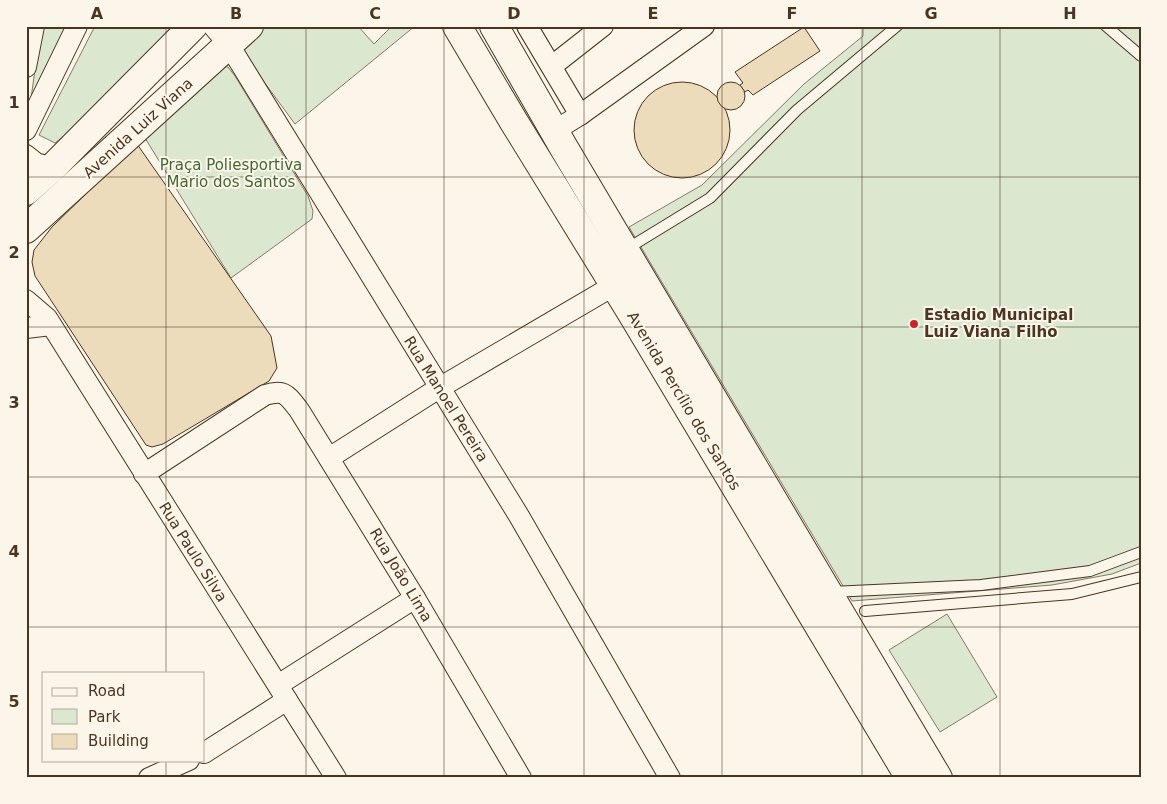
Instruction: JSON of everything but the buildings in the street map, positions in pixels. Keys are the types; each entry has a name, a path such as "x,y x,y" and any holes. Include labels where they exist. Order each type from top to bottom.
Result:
{"street":[{"path":"26,67 34,26"},
{"path":"26,130 77,26"},
{"name":"Avenida Luiz Viana","path":"26,191 52,168 193,26"},
{"name":"Avenida Luiz Viana","path":"26,229 221,35 249,26"},
{"name":"Avenida Percílio dos Santos","path":"457,26 539,161 625,269 828,592 852,657 938,778"},
{"name":"Avenida Percílio dos Santos","path":"494,26 559,140 625,269 852,657 910,778"},
{"path":"527,26 580,115"},
{"path":"552,66 603,26"},
{"path":"539,161 580,115 704,26"},
{"name":"Rua Manoel Pereira","path":"221,35 519,516 670,778"},
{"path":"514,122 540,106"},
{"path":"26,155 36,163 52,168"},
{"path":"329,458 625,269"},
{"name":"Rua Paulo Silva","path":"26,300 47,318 336,778"},
{"path":"26,328 51,325"},
{"name":"Rua João Lima","path":"144,474 265,395 279,392 288,396 299,410 415,598 521,778"},
{"path":"205,752 282,692 415,598"},
{"path":"149,778 185,762"}],"lane":[{"path":"625,269 710,198 797,110 897,26"},
{"path":"1106,26 1141,56"},
{"path":"828,592 981,585 1090,572 1141,552"},
{"path":"866,612 1072,594 1141,577"}],"green space":[{"path":"41,26 71,26 29,113"},
{"path":"95,26 177,26 76,127 55,143 39,135"},
{"path":"265,26 358,26 374,44 392,26 415,26 295,124 239,48"},
{"name":"Estadio Municipal Luiz Viana Filho","path":"863,26 1141,26 1141,563 1112,574 1052,585 852,601 629,227 702,185 804,84 863,36"},
{"name":"Praça Poliesportiva Mario dos Santos","path":"222,66 228,67 235,76 308,196 313,211 312,219 231,278 145,138"},
{"path":"947,614 997,697 940,732 889,650"}],"place":[{"name":"Estadio Municipal Luiz Viana Filho","path":"914,324"}]}
